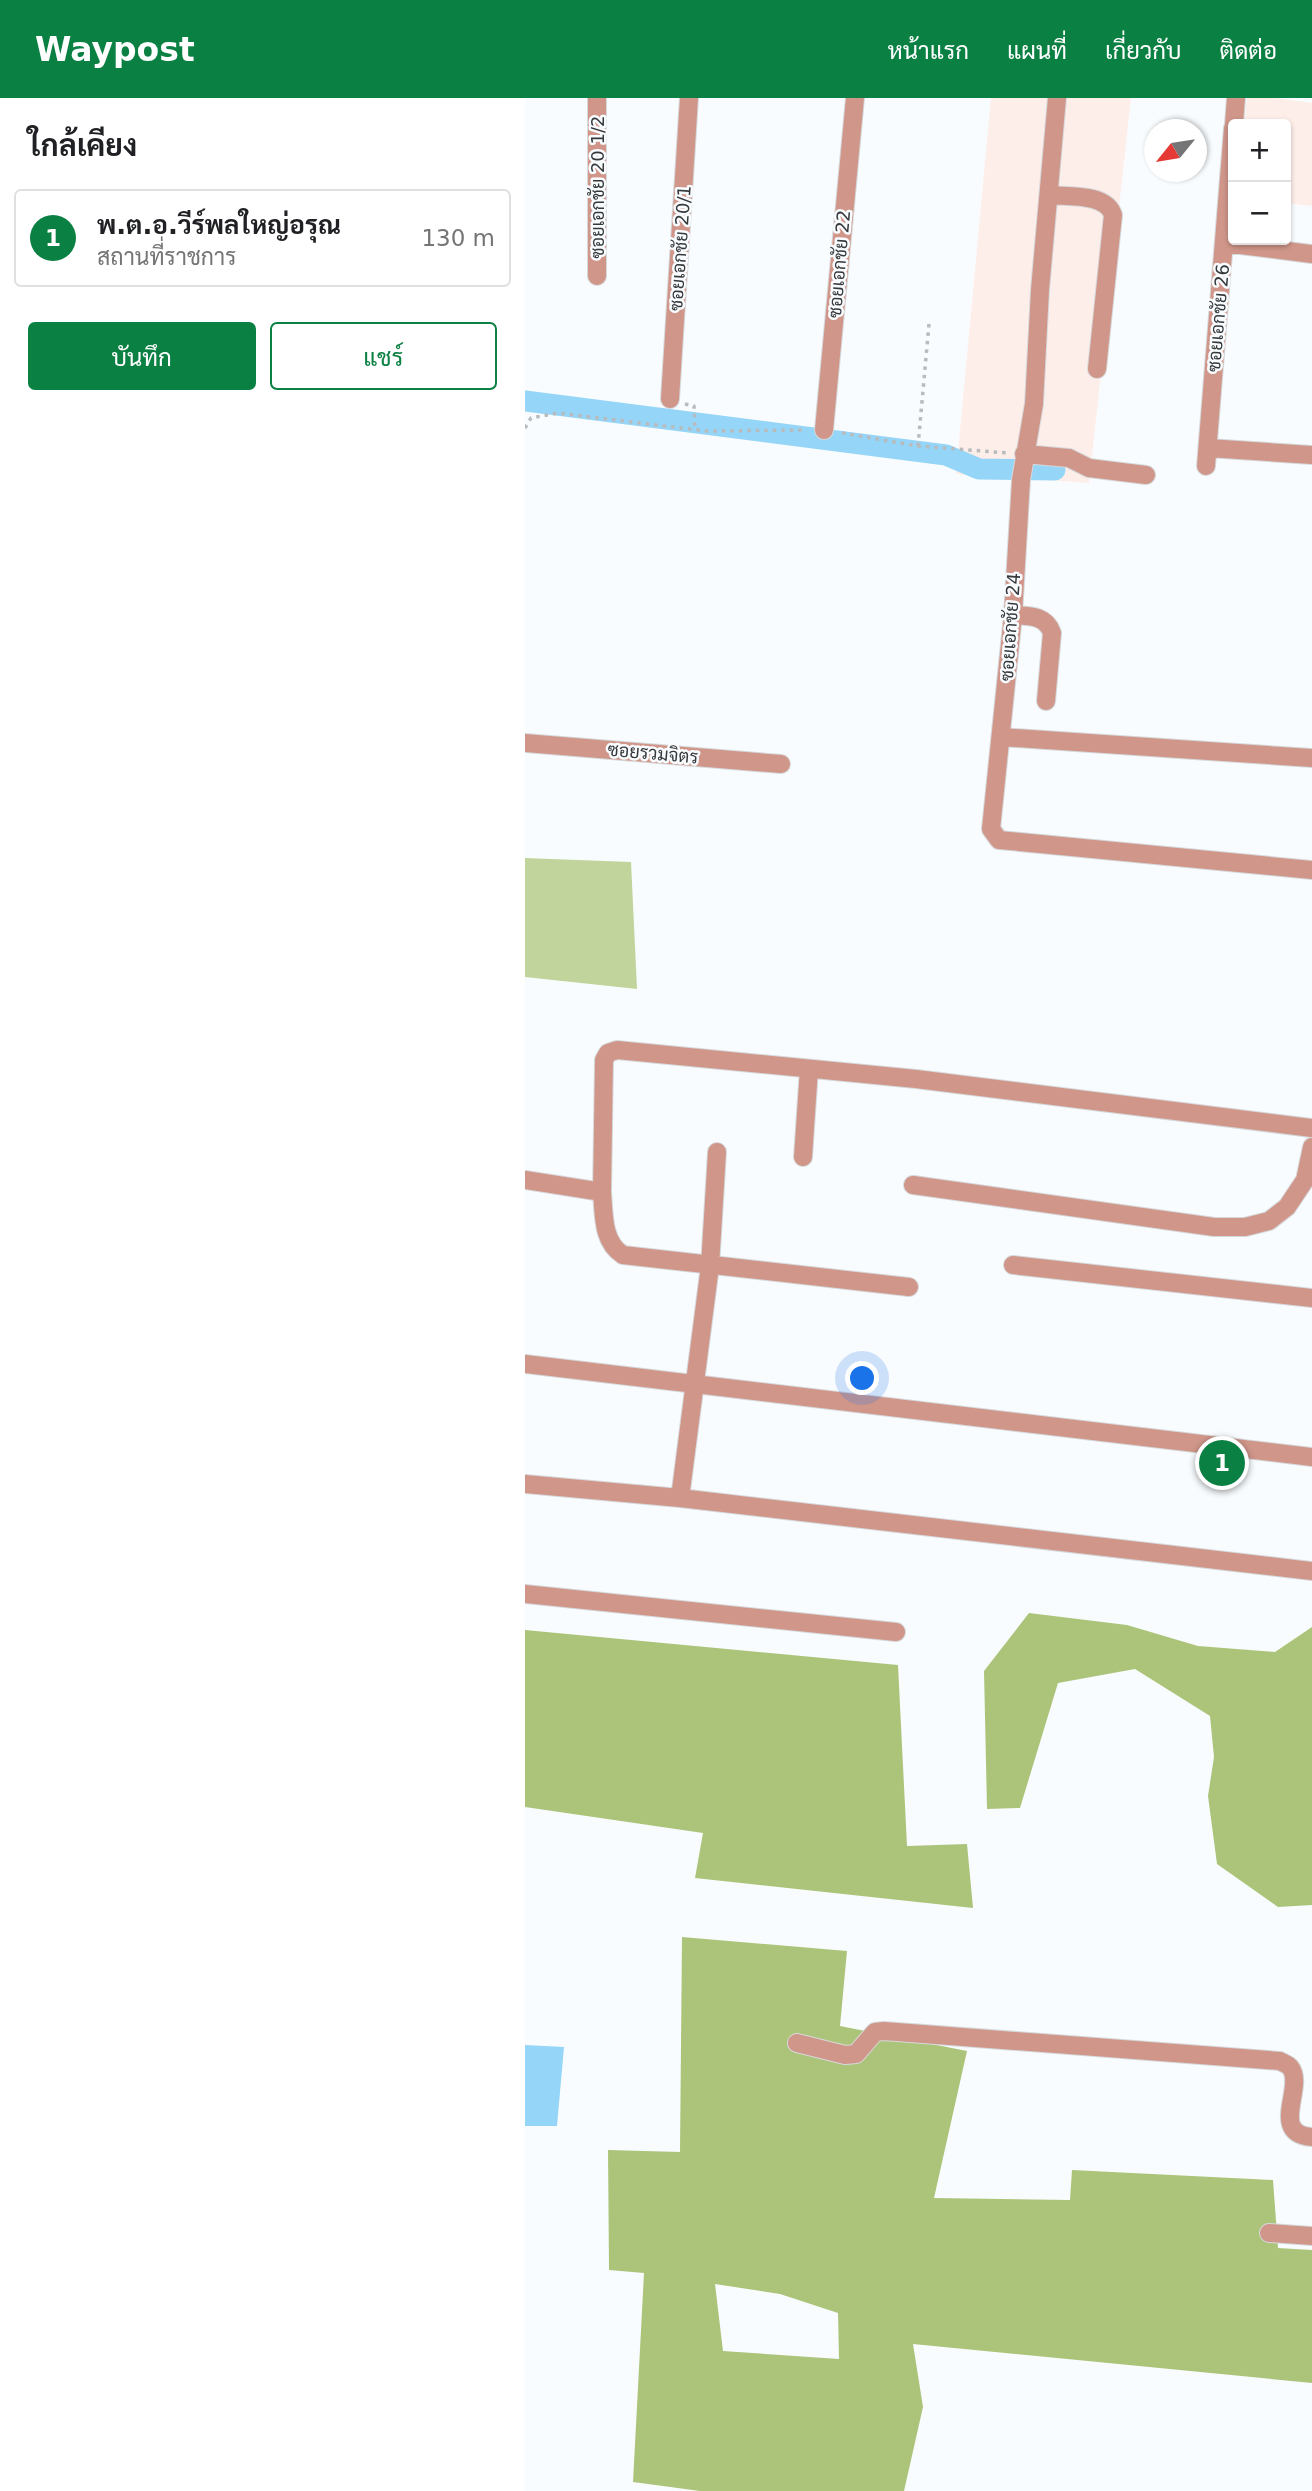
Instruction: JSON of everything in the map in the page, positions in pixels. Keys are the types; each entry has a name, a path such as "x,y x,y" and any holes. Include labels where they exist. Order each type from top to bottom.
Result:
{"street":[{"name":"ซอยเอกชัย 20 1/2","path":"597,98 597,276"},
{"name":"ซอยเอกชัย 20/1","path":"670,399 689,98"},
{"name":"ซอยเอกชัย 22","path":"824,430 855,98"},
{"name":"ซอยเอกชัย 24","path":"1057,98 1034,404 1023,466 1013,615 991,829 999,841 1312,870"},
{"name":"ซอยเอกชัย 26","path":"1234,119 1236,98"},
{"name":"ซอยเอกชัย 26","path":"1229,182 1207,457 1312,455"},
{"path":"1049,195 1100,201 1111,209 1113,215 1097,369"},
{"path":"1224,243 1312,254"},
{"path":"1023,466 1069,458 1089,468 1146,475"},
{"path":"1013,615 1033,616 1046,621 1050,627 1052,633 1046,701"},
{"path":"1001,737 1312,758"},
{"name":"ซอยรวมจิตร","path":"525,743 781,764"},
{"path":"909,1287 623,1255 614,1249 608,1241 602,1192 604,1060 608,1053 617,1050 916,1079 1312,1128"},
{"path":"803,1157 809,1069"},
{"path":"913,1185 1214,1227 1245,1227 1269,1220 1287,1207 1304,1180 1312,1147"},
{"path":"680,1498 710,1266 717,1152"},
{"path":"525,1181 602,1192"},
{"path":"1013,1265 1312,1298"},
{"path":"525,1364 1312,1457"},
{"path":"525,1484 680,1498 1312,1571"},
{"path":"525,1594 896,1632"},
{"path":"797,2043 856,2054 875,2032 884,2031 1280,2061 1290,2067 1294,2076 1289,2119 1294,2129 1302,2136 1312,2137"},
{"path":"1269,2233 1312,2236"}],"path":[{"path":"918,446 929,324"},
{"path":"670,399 694,407 695,430"},
{"path":"525,428 531,418 558,413 695,430 824,430 1023,466"}],"shaded area":[{"path":"991,98 1131,98 1089,483 956,474"},
{"path":"1247,98 1276,98 1312,103 1312,206 1291,204 1291,119 1245,119"}],"green space":[{"path":"525,858 631,862 637,989 525,977"},
{"path":"1029,1613 1127,1625 1198,1646 1275,1652 1312,1627 1312,1905 1278,1907 1217,1864 1208,1796 1214,1757 1210,1716 1135,1669 1058,1683 1020,1808 987,1809 984,1671"},
{"path":"525,1630 898,1665 907,1846 967,1844 973,1908 695,1878 703,1833 525,1807"},
{"path":"682,1937 847,1951 840,2026 967,2051 934,2198 1070,2200 1072,2170 1273,2180 1278,2248 1312,2250 1312,2383 913,2344 923,2407 904,2491 700,2491 633,2482 644,2273 609,2270 608,2150 680,2152","holes":["715,2284 780,2294 838,2313 839,2359 723,2351"]}],"water":[{"path":"525,2045 564,2047 557,2126 525,2126"}],"waterway":[{"path":"525,401 946,455 979,469 1055,470"}],"place":[{"name":"พ.ต.อ.วีร์พลใหญ่อรุณ","path":"1222,1463"}]}
